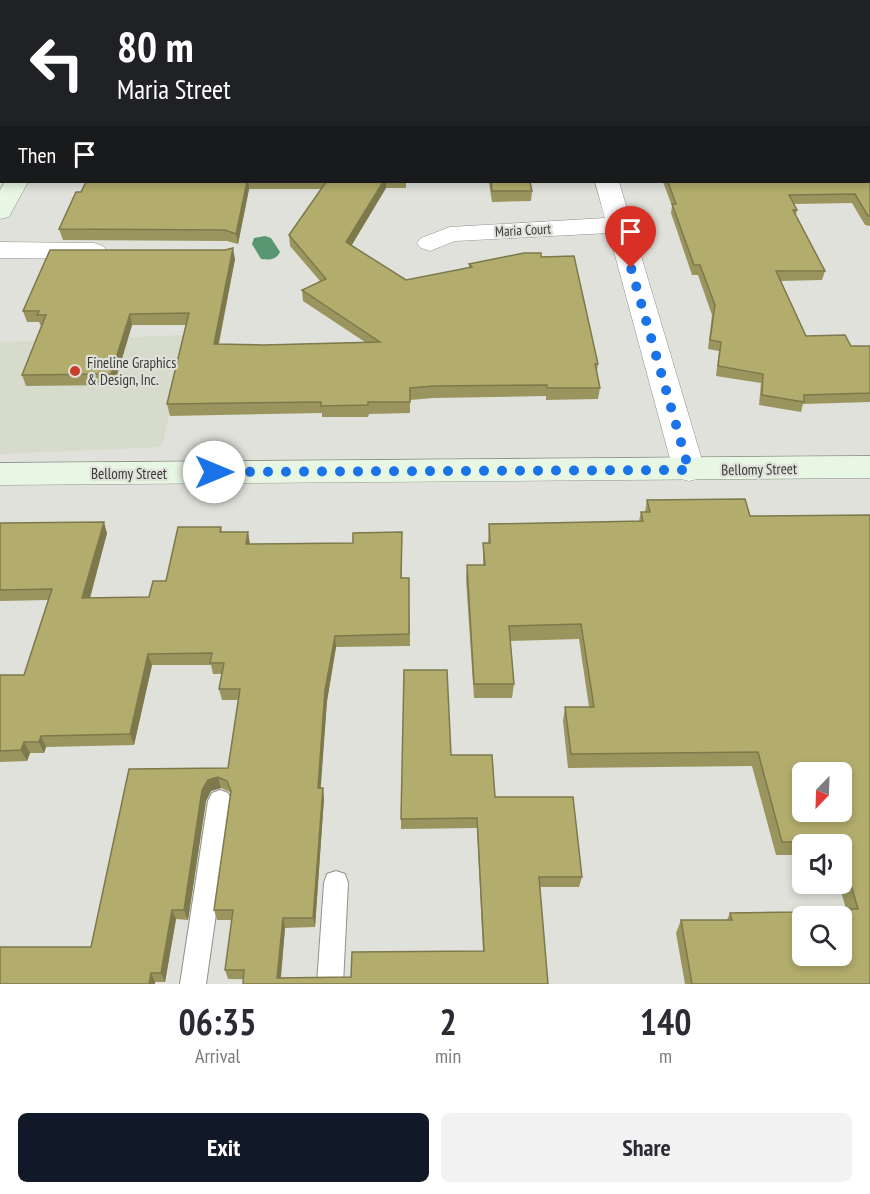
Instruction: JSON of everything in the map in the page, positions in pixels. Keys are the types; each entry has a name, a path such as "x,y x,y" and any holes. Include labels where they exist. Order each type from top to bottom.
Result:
{"main road":[{"path":"0,212 15,183"},
{"name":"Bellomy Street","path":"0,474 870,467"}],"street":[{"path":"607,183 689,470"},
{"name":"Maria Court","path":"430,243 450,234 618,225"},
{"path":"0,250 120,251"}],"lane":[{"path":"194,984 220,801"},
{"path":"330,984 336,883"}],"shaded area":[{"path":"265,236 271,238 280,252 277,257 261,259 252,244 254,238"},
{"path":"186,335 162,447 0,454 0,342"}],"building":[{"path":"86,183 247,183 236,234 225,230 59,229 76,192 81,192"},
{"path":"325,183 382,183 346,242 406,280 472,267 469,264 524,253 541,253 541,257 574,256 598,364 595,364 600,388 547,388 547,385 433,386 410,388 410,402 368,402 368,405 321,406 321,402 167,404 189,313 130,314 111,374 22,375 46,315 37,315 39,311 23,311 50,250 225,250 233,248 214,344 380,342 302,290 326,279 289,235"},
{"path":"491,183 530,183 532,191 492,191"},
{"path":"668,183 870,183 870,216 855,194 789,195 797,210 793,210 825,271 776,271 806,336 845,335 851,346 870,346 870,393 804,395 804,402 762,395 763,374 718,366 721,342 710,340 715,305 700,265 694,265 672,204 676,204"},
{"path":"745,499 750,516 870,515 870,984 692,984 681,920 732,920 730,913 792,912 792,966 852,966 852,909 858,909 852,888 852,834 792,834 792,842 782,842 758,752 571,754 565,707 594,707 581,624 509,626 514,684 474,684 467,565 485,565 483,543 490,543 489,524 643,521 641,512 650,512 647,500"},
{"path":"104,522 82,598 149,597 153,581 166,581 178,527 221,527 220,532 248,532 246,544 353,543 353,533 402,532 401,578 409,578 409,634 335,636 325,690 318,788 323,788 313,918 283,918 277,978 351,977 352,952 484,951 477,818 401,819 404,670 447,670 451,755 492,755 495,797 573,797 582,877 539,877 548,984 243,984 244,970 225,970 233,910 214,910 231,791 227,781 218,777 208,780 202,790 184,910 172,910 161,973 151,973 149,984 0,984 0,947 91,947 129,769 228,768 240,689 219,689 224,663 210,663 212,653 148,654 130,734 41,736 39,742 24,742 21,750 0,751 0,675 24,675 52,589 0,590 0,523"}],"place":[{"name":"Fineline Graphics & Design, Inc.","path":"75,371"}],"route":[{"path":"214,472 689,470 631,268"}]}
